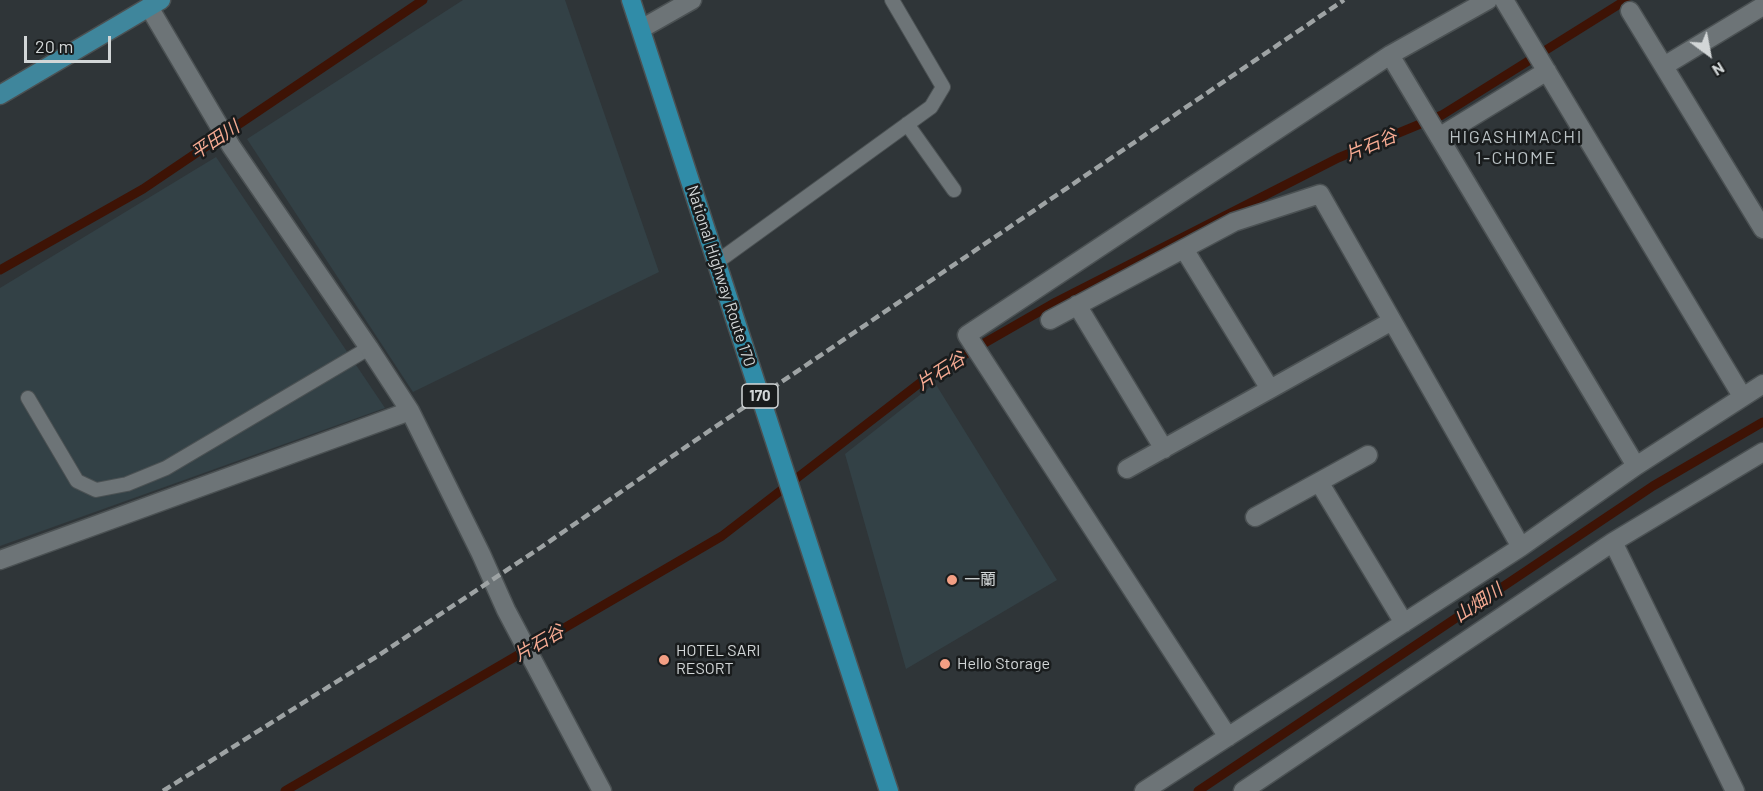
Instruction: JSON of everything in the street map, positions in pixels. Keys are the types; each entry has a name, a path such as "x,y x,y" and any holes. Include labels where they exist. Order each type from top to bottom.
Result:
{"highway":[{"name":"National Highway Route 170","path":"632,0 889,791"}],"main road":[{"path":"0,95 155,3"}],"street":[{"path":"641,29 692,0"},
{"path":"1228,737 967,334 1390,55 1488,0"},
{"path":"1504,0 1742,396"},
{"path":"155,3 231,146 410,411 481,554 506,610 602,791"},
{"path":"1664,66 1763,6"},
{"path":"1630,11 1763,229"},
{"path":"1390,55 1636,466"},
{"path":"1439,137 1546,71"},
{"path":"1050,320 1234,222 1320,194 1521,547"},
{"path":"1184,249 1270,389"},
{"path":"1077,305 1164,449"},
{"path":"1127,469 1392,321"},
{"path":"1144,791 1521,547 1636,466 1763,384"},
{"path":"0,560 410,411"},
{"path":"1243,791 1613,542 1763,452"},
{"path":"1255,517 1368,455"},
{"path":"1318,482 1404,623"},
{"path":"1613,542 1735,791"}],"lane":[{"path":"717,262 931,107 943,87 892,0"},
{"path":"907,124 954,190"},
{"path":"28,398 77,481 96,490 127,484 166,468 369,348"}],"shaded area":[{"path":"463,0 565,0 659,272 413,392 247,139"},
{"path":"216,157 385,408 0,546 0,288"},
{"path":"935,383 1057,580 906,669 845,454"}],"waterway":[{"name":"平田川","path":"0,270 143,189 423,0"},
{"name":"片石谷","path":"285,791 722,536 934,372 1056,302 1338,158 1442,115 1626,0"},
{"name":"山畑川","path":"1198,791 1653,486 1763,422"}],"railway":[{"path":"163,791 379,655 540,548 1344,0"}],"place":[{"name":"一蘭","path":"952,580"},
{"name":"HOTEL SARI RESORT","path":"664,660"},
{"name":"Hello Storage","path":"945,664"}],"district":[{"name":"HIGASHIMACHI 1-CHOME","path":"1516,147"}]}
